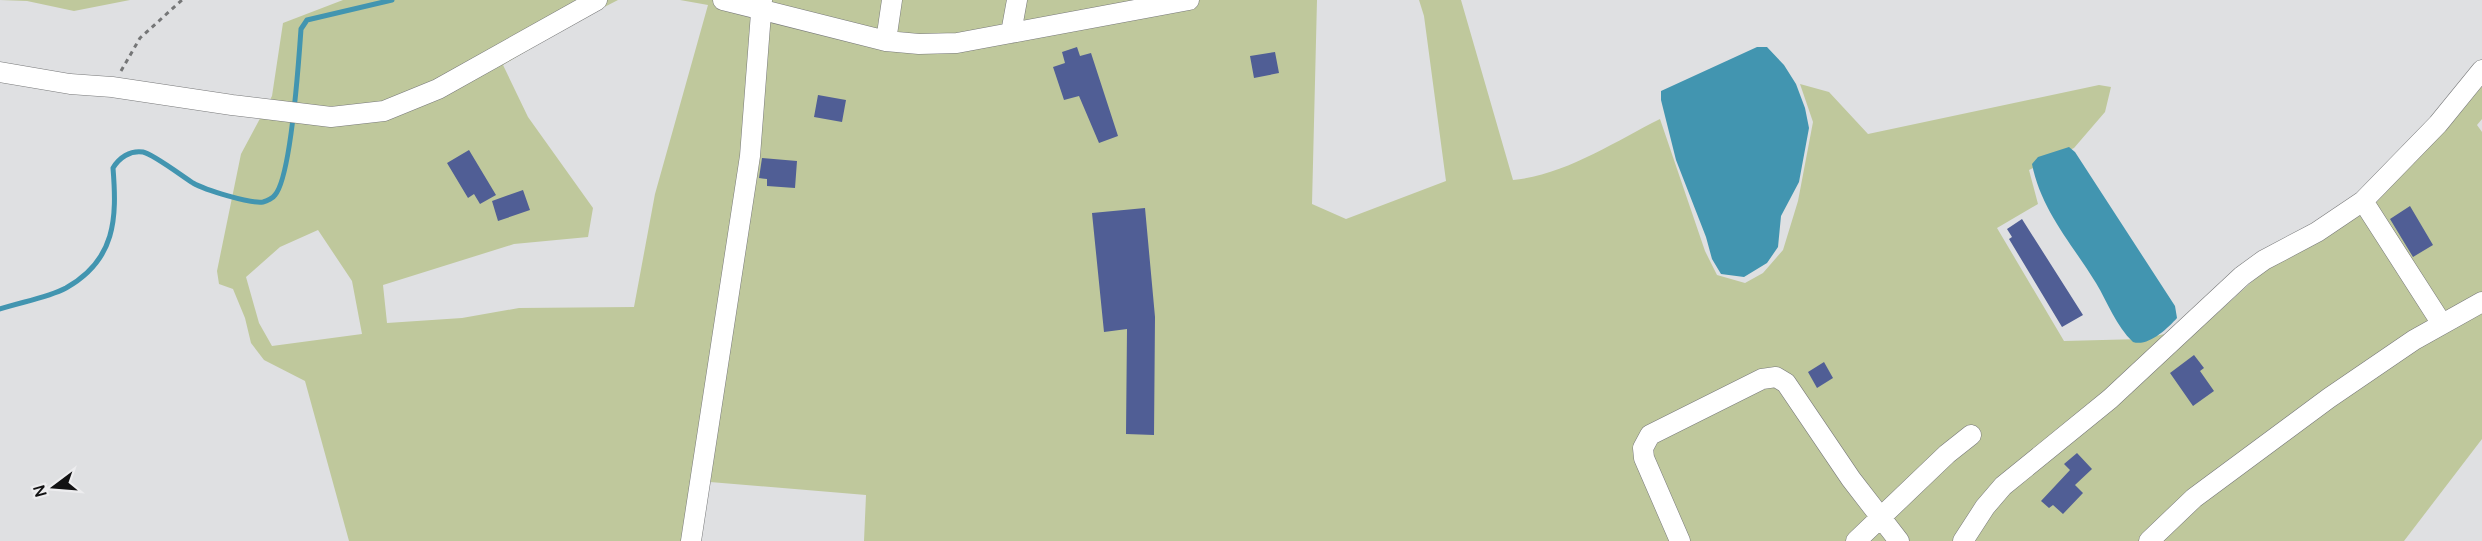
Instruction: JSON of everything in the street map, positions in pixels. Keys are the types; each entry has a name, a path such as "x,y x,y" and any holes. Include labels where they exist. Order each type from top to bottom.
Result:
{"street":[{"path":"0,72 70,84 112,87 331,117 384,111 438,89 597,0"},
{"path":"723,0 762,5 886,41 919,44 957,43 1187,0"},
{"path":"886,41 892,0"},
{"path":"1011,33 1017,0"},
{"path":"690,541 750,156 762,5"},
{"path":"1963,541 1985,507 2003,486 2110,399 2242,276 2264,260 2317,232 2363,201 2438,124 2482,70"},
{"path":"2363,201 2442,324"},
{"path":"2149,541 2194,498 2319,405 2388,357 2482,302"},
{"path":"1680,541 1644,458 1643,448 1650,435 1762,379 1776,376 1786,383 1851,479 1899,541"},
{"path":"1856,541 1971,435"}],"path":[{"path":"112,87 140,38 182,0"}],"green space":[{"path":"0,0 130,0 74,11 27,1"},
{"path":"343,0 618,0 503,65 528,117 593,208 588,237 514,244 383,285 387,323 462,318 519,308 634,307 655,194 708,5 680,0 1317,0 1312,204 1346,219 1446,181 1424,16 1419,0 1461,0 1513,180 1551,172 1570,165 1660,119 1705,251 1717,275 1745,283 1763,273 1783,250 1798,201 1813,122 1800,84 1829,92 1868,134 2099,85 2111,87 2105,112 2074,148 2029,170 2038,204 1997,228 2064,341 2141,339 2203,326 2267,268 2368,211 2432,143 2482,81 2482,119 2477,125 2482,132 2482,439 2404,541 864,541 866,495 710,482 701,541 349,541 305,381 264,360 251,343 245,318 233,289 219,284 217,271 241,154 272,96 283,23","holes":["318,230 352,281 362,334 272,346 259,323 246,277 280,247"]}],"water":[{"path":"1757,47 1767,47 1784,65 1796,84 1805,108 1809,128 1799,182 1781,216 1778,247 1767,263 1744,277 1721,274 1712,259 1706,237 1676,160 1661,100 1661,91"},
{"path":"2069,147 2075,152 2175,306 2177,318 2151,340 2133,342 2122,329 2042,197 2032,164 2038,157"}],"building":[{"path":"1077,47 1080,56 1091,53 1118,136 1099,143 1079,96 1064,100 1053,67 1065,63 1062,52"},
{"path":"1275,52 1279,73 1254,78 1250,56"},
{"path":"818,95 846,100 842,122 814,117"},
{"path":"469,150 496,195 480,204 474,194 468,198 447,163"},
{"path":"762,158 797,161 795,188 767,186 767,179 759,178"},
{"path":"523,190 530,210 498,221 492,201"},
{"path":"2410,206 2433,245 2413,257 2390,219"},
{"path":"1145,208 1155,317 1154,435 1126,434 1127,329 1104,332 1092,213"},
{"path":"2022,219 2083,315 2062,327 2009,239 2012,237 2007,229"},
{"path":"2194,355 2204,368 2200,371 2214,391 2193,406 2170,373"},
{"path":"1824,362 1833,378 1817,388 1808,372"},
{"path":"2077,453 2092,469 2075,485 2083,493 2063,514 2053,505 2049,508 2041,501 2070,470 2064,464"}],"waterway":[{"path":"0,309 66,288 83,277 95,264 104,251 113,221 113,168 118,161 129,154 138,152 148,154 193,183 217,193 257,202 265,202 273,197 281,184 286,166 301,29 307,20 392,0"}]}
